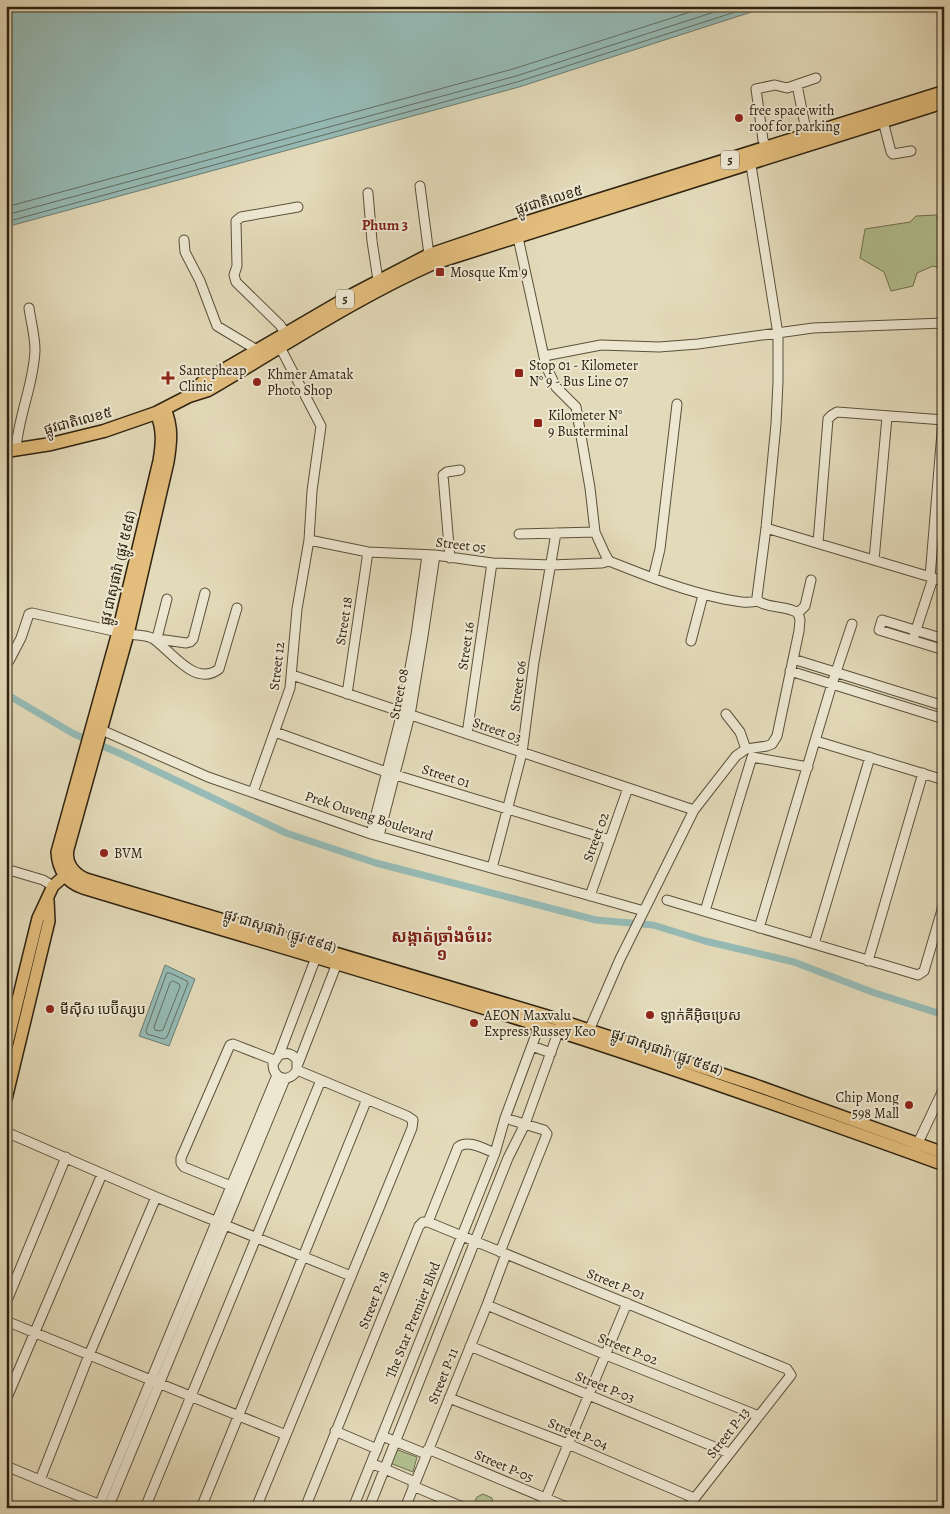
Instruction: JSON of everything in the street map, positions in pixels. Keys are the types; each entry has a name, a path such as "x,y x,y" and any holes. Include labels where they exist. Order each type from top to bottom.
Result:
{"highway":[{"name":"ផ្លូវជាតិលេខ៥","path":"749,159 767,148 944,92"},
{"name":"ផ្លូវជាតិលេខ៥","path":"11,451 78,438 160,411 189,396 208,390 429,255 516,231 749,159 944,102"},
{"name":"ផ្លូវជាតិលេខ៥","path":"189,396 203,382 378,280 434,263 516,231"}],"main road":[{"name":"ផ្លូវ ជាសុផារ៉ា (ផ្លូវ ៥៩៨)","path":"160,411 170,425 171,444 155,497 123,633 90,752 57,852 58,864 68,872 77,886 339,958 542,1020 702,1073 916,1148 944,1152"},
{"path":"6,1048 38,918 53,886 68,872"},
{"path":"6,1099 49,921 48,900"},
{"name":"ផ្លូវ ជាសុផារ៉ា (ផ្លូវ ៥៩៨)","path":"916,1148 944,1165"}],"street":[{"path":"767,148 763,140 756,89 775,85 787,88 816,78"},
{"path":"797,85 807,135"},
{"path":"883,121 891,152 893,154 911,151"},
{"path":"749,159 778,334 778,382 758,601"},
{"path":"420,186 429,255"},
{"path":"368,193 372,241 378,280"},
{"path":"286,334 280,325 236,282 234,275 237,266 236,221 241,217 298,208"},
{"path":"516,231 546,366 556,387 576,407 590,488 595,532 610,561 703,595 748,603 758,601 762,604 783,607 798,614 800,620 777,736 772,744 768,746 746,749 736,756 694,810 620,959 588,1035"},
{"path":"184,240 186,252 200,281 217,326 257,350"},
{"path":"11,451 17,435 32,372 35,350 29,308"},
{"path":"544,356 601,346 659,347 698,344 813,328 944,323"},
{"name":"Street 12","path":"253,792 290,688 297,609 310,540 312,491 320,426 280,347"},
{"path":"653,578 660,549 677,404"},
{"path":"818,543 828,419 832,414 837,412 944,420 931,578 913,641"},
{"path":"874,560 888,416"},
{"path":"450,558 442,475 447,472 460,470"},
{"path":"766,528 944,581"},
{"path":"520,534 595,532"},
{"name":"Street 06","path":"492,868 522,753 534,662 556,533"},
{"name":"Street 05","path":"310,540 368,552 431,555 492,563 551,565 610,561"},
{"name":"Street 18","path":"347,694 368,552"},
{"path":"375,835 406,714 420,636 431,555"},
{"name":"Street 16","path":"467,734 492,563"},
{"path":"798,614 805,606 811,580"},
{"path":"9,661 21,638 29,614 32,613 123,633 190,642 193,639 205,593"},
{"path":"691,641 703,595"},
{"path":"154,638 168,599"},
{"path":"154,638 185,667 196,672 215,672 219,669 238,608"},
{"path":"944,639 882,620 879,630 944,650"},
{"path":"759,928 832,684 852,624"},
{"path":"793,659 944,706"},
{"path":"790,671 944,719"},
{"name":"Street 03","path":"292,675 694,810"},
{"path":"726,714 740,732 746,749"},
{"name":"Prek Ouveng Boulevard","path":"96,730 208,777 375,835 590,896 643,914"},
{"name":"Street 01","path":"275,732 391,773 610,840"},
{"path":"816,741 944,780"},
{"path":"705,911 752,757 808,767"},
{"path":"814,944 870,757"},
{"path":"868,961 923,774"},
{"name":"Street 02","path":"590,896 628,788"},
{"path":"6,869 43,880 53,886"},
{"path":"667,900 918,975 922,973 944,903"},
{"path":"281,1077 273,1068 318,952"},
{"path":"281,1077 293,1076 298,1067 339,958"},
{"name":"The Star Premier Blvd","path":"353,1508 495,1153 505,1118 542,1020"},
{"name":"The Star Premier Blvd","path":"369,1508 513,1148 527,1125 560,1026"},
{"path":"231,1186 184,1167 181,1163 181,1158 230,1045 233,1044 276,1058"},
{"path":"532,1046 551,1053"},
{"path":"276,1058 283,1053 291,1054 297,1060 298,1067"},
{"path":"256,1508 412,1128 413,1120 322,1080 298,1067"},
{"path":"220,1223 231,1186 281,1077"},
{"path":"6,1466 105,1507 281,1077"},
{"path":"145,1508 322,1080"},
{"path":"916,1148 944,1088"},
{"path":"201,1508 367,1099"},
{"path":"505,1118 527,1125"},
{"name":"Street P-11","path":"405,1508 487,1305 503,1253 547,1134 544,1130 527,1125"},
{"path":"6,1132 156,1197 351,1276"},
{"name":"Street P-18","path":"304,1508 419,1226 423,1222 428,1222 458,1147 463,1143 468,1143 495,1153"},
{"path":"6,1303 66,1157"},
{"path":"6,1400 102,1174"},
{"path":"40,1480 89,1355 156,1197"},
{"name":"Street P-01","path":"428,1222 787,1368 790,1375"},
{"path":"541,1505 627,1303"},
{"name":"Street P-02","path":"487,1305 759,1416"},
{"path":"6,1322 286,1435"},
{"name":"Street P-03","path":"470,1346 729,1453"},
{"name":"Street P-13","path":"687,1508 790,1375"},
{"name":"Street P-04","path":"449,1398 568,1444 694,1498"},
{"path":"335,1431 376,1449"},
{"name":"Street P-05","path":"382,1436 427,1452 541,1505 570,1508"},
{"path":"371,1463 465,1508"}],"green space":[{"path":"936,215 944,229 944,277 942,269 933,266 917,273 913,286 891,291 884,272 860,258 865,229 910,222 916,216"},
{"path":"395,1449 417,1457 413,1472 390,1463"},
{"path":"483,1494 492,1498 494,1508 486,1508 474,1503 477,1497"}],"water":[{"path":"6,6 770,6 519,87 6,227"},
{"path":"165,965 195,979 169,1046 139,1036"}],"waterway":[{"path":"6,694 74,734 119,753 286,833 376,863 596,920 653,925 705,941 794,962 872,992 944,1015"}],"place":[{"name":"free space with roof for parking","path":"739,118"},
{"name":"Mosque Km 9","path":"440,272"},
{"name":"Stop 01 - Kilometer N° 9 - Bus Line 07","path":"519,373"},
{"name":"Santepheap Clinic","path":"168,378"},
{"name":"Khmer Amatak Photo Shop","path":"257,382"},
{"name":"Kilometer N° 9 Busterminal","path":"538,423"},
{"name":"BVM","path":"104,853"},
{"name":"មីសុីស បេប៊ីស្សប","path":"50,1009"},
{"name":"ឡាក់គីអ៊ិចប្រេស","path":"650,1015"},
{"name":"AEON Maxvalu Express Russey Keo","path":"474,1023"},
{"name":"Chip Mong 598 Mall","path":"909,1105"}],"district":[{"name":"Phum 3","path":"385,225"},
{"name":"សង្កាត់ច្រាំងចំរេះ ១","path":"442,946"}]}
